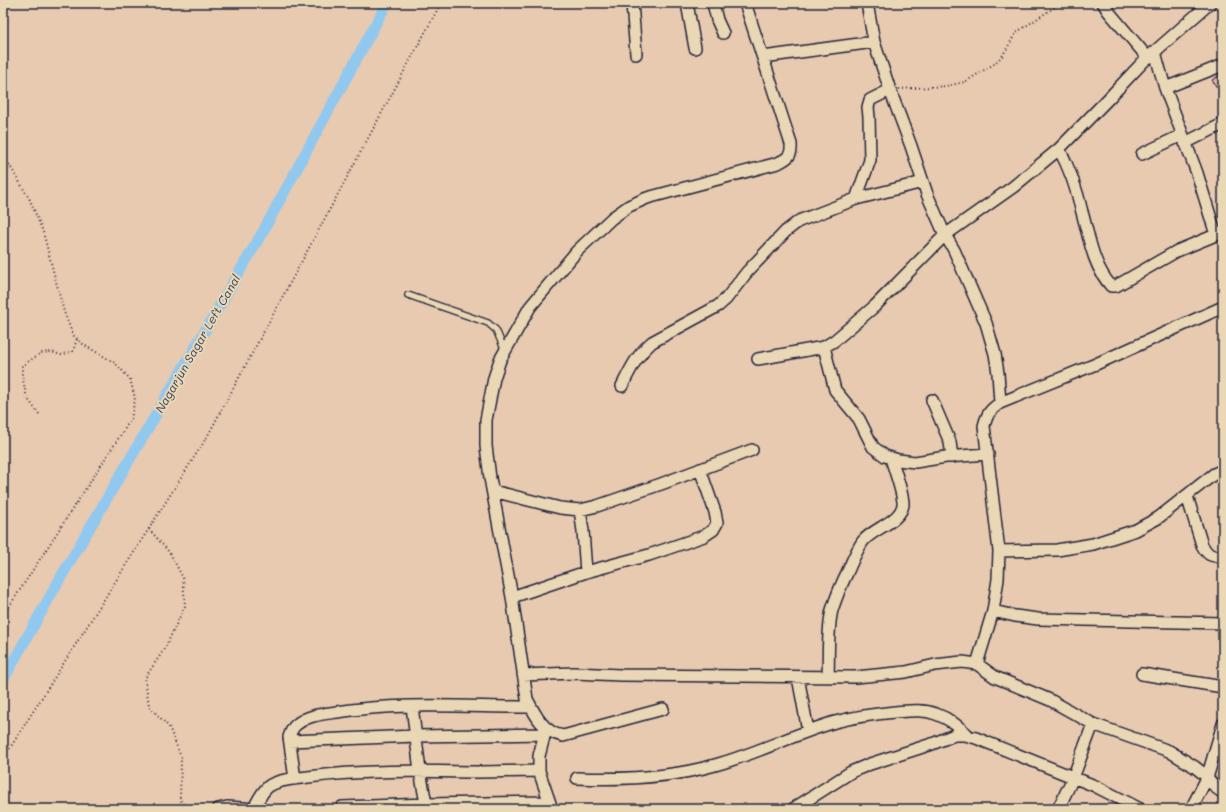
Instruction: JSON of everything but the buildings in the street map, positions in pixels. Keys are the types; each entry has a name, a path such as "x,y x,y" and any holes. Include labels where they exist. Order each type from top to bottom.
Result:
{"street":[{"path":"632,3 636,54"},
{"path":"687,3 695,48"},
{"path":"713,3 717,20 723,33"},
{"path":"342,807 550,805 539,771 539,756 545,732 531,707 523,675 512,597 486,446 486,420 494,378 500,360 530,307 577,251 612,218 629,206 647,198 778,163 787,159 792,152 791,144 745,3"},
{"path":"867,3 874,42 890,90 912,146 927,194 954,250 986,324 995,354 1000,403"},
{"path":"1059,149 1069,167 1094,257 1103,275 1111,286 1116,286 1177,250 1220,233 1151,55 1109,12 1103,3"},
{"path":"758,359 824,347 834,341 875,306 946,235 1014,187 1059,149 1151,55 1210,3"},
{"path":"763,57 874,42"},
{"path":"1165,88 1223,65"},
{"path":"856,199 870,160 868,108 870,100 890,90"},
{"path":"1142,154 1223,124"},
{"path":"622,386 643,349 652,342 718,306 726,299 747,272 786,231 799,221 856,199 923,182"},
{"path":"977,664 993,611 998,579 999,551 984,426 986,417 990,410 1000,403 1096,364 1223,307"},
{"path":"824,347 835,390 859,419 874,447 885,456 898,460 915,462 988,454"},
{"path":"932,400 950,442 952,457"},
{"path":"493,491 560,508 580,510 611,501 752,450"},
{"path":"828,677 832,611 837,595 856,551 864,540 874,531 896,518 900,514 903,505 891,458"},
{"path":"512,597 586,572 649,555 704,536 713,530 717,523 715,512 700,469"},
{"path":"999,551 1057,550 1093,544 1136,530 1158,518 1214,474 1223,470"},
{"path":"1187,496 1202,545 1211,556 1223,557"},
{"path":"580,510 586,572"},
{"path":"993,611 1038,619 1223,624"},
{"path":"523,675 574,673 622,675 856,677 906,672 962,662 977,664 995,677 1050,700 1093,724 1169,751 1195,767 1223,793"},
{"path":"1142,674 1223,687"},
{"path":"798,677 808,731"},
{"path":"295,779 289,737 291,730 296,724 317,715 360,708 412,706 531,707"},
{"path":"412,706 420,771 427,806"},
{"path":"290,741 545,732 563,736 663,709"},
{"path":"577,778 633,779 671,775 715,765 743,756 834,722 856,717 919,710 936,714 953,722 969,736"},
{"path":"1058,809 1073,778 1093,724"},
{"path":"1191,809 1207,778 1223,724"},
{"path":"793,809 827,787 858,770 954,735 969,736 1095,786 1140,809"},
{"path":"218,809 227,807 255,809 262,794 269,786 284,780 360,772 539,771"}],"lane":[{"path":"408,295 488,323 496,330 505,351"}],"path":[{"path":"3,759 207,437 440,3"},
{"path":"890,90 946,86 965,82 994,64 1003,55 1014,36 1020,30 1061,3"},
{"path":"3,154 30,200 43,232 64,312 73,335 84,345 116,363 130,379 135,398 131,419 3,616"},
{"path":"39,414 27,398 22,376 22,366 41,353 52,352 61,355 74,351 77,339"},
{"path":"149,529 170,553 183,578 186,606 165,648 145,678 149,706 169,728 181,757 180,800 189,809"}],"waterway":[{"name":"Nagarjun Sagar Left Canal","path":"3,680 61,577 261,235 387,3"}]}
